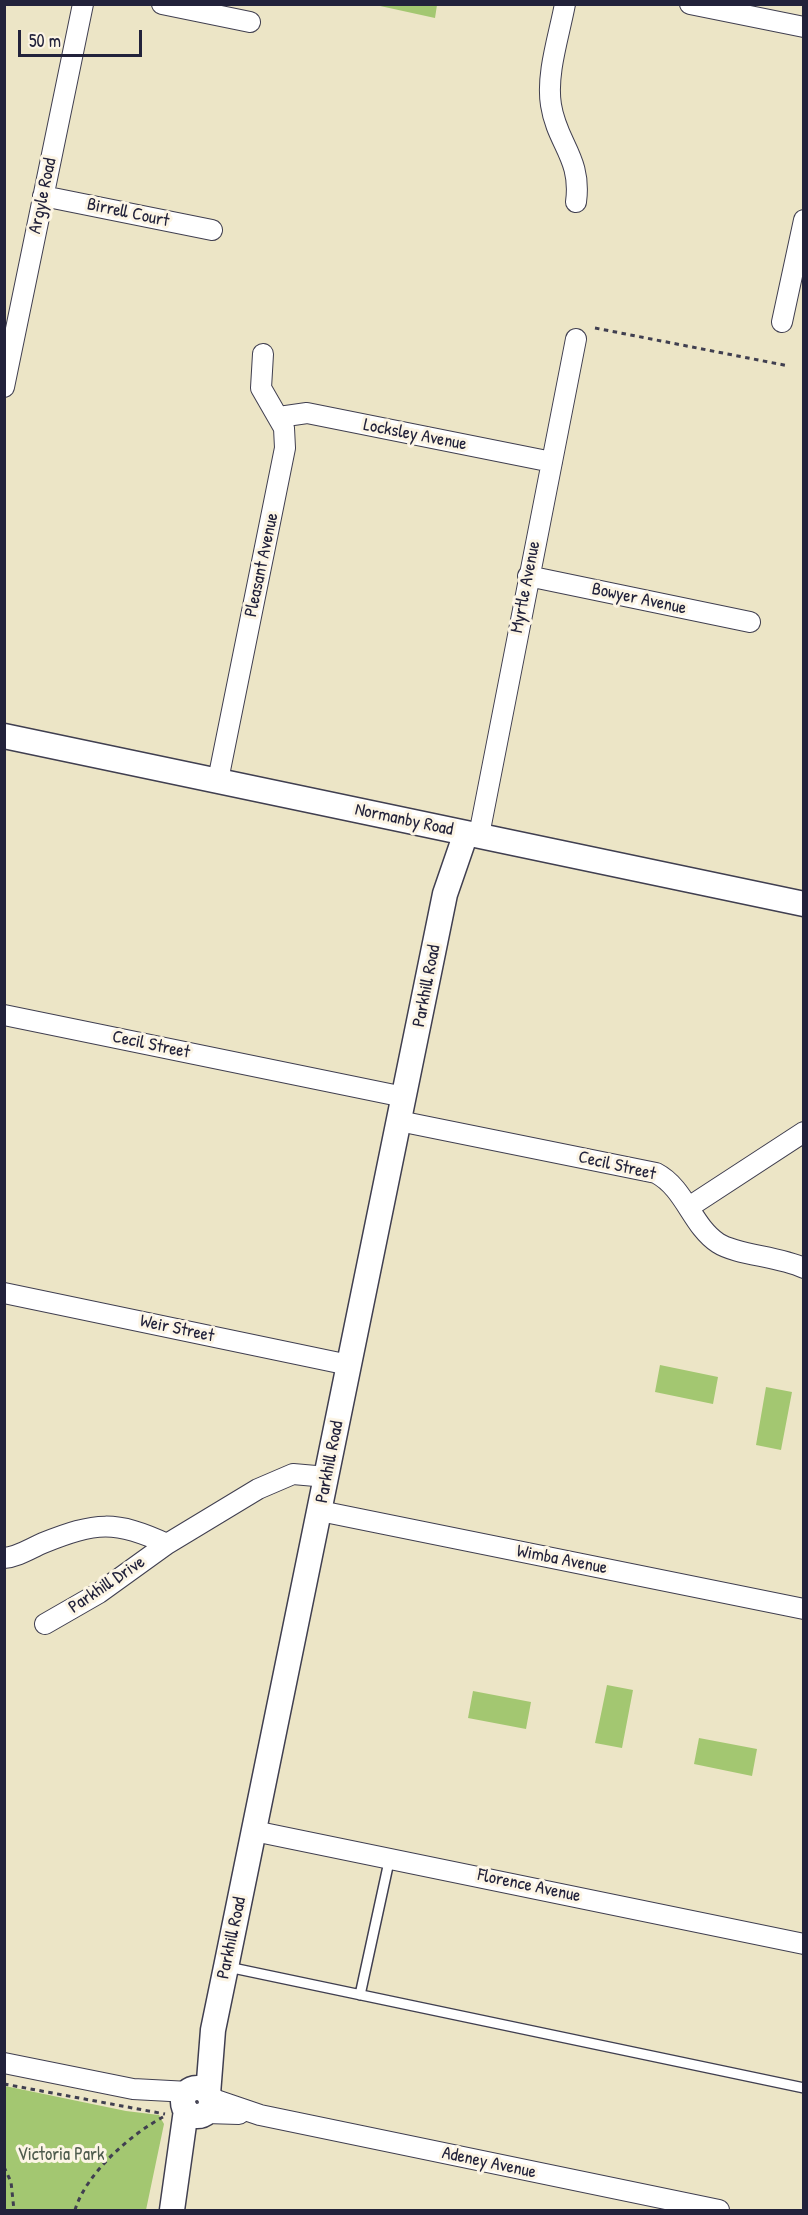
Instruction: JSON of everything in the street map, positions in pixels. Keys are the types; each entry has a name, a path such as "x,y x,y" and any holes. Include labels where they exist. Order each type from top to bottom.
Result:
{"street":[{"name":"Argyle Road","path":"4,387 83,4"},
{"path":"162,4 250,22"},
{"path":"565,4 550,91 556,127 576,169 576,202"},
{"path":"690,4 763,12 804,27"},
{"name":"Birrell Court","path":"43,196 212,230"},
{"path":"782,322 804,220"},
{"name":"Myrtle Avenue","path":"465,832 528,576 576,339"},
{"name":"Pleasant Avenue","path":"218,780 285,448 284,428 261,388 263,354"},
{"name":"Locksley Avenue","path":"279,417 307,413 552,462"},
{"name":"Bowyer Avenue","path":"528,576 750,622"},
{"name":"Normanby Road","path":"4,736 804,904"},
{"name":"Parkhill Road","path":"170,2210 178,2180 191,2104 213,2030 445,894 465,832"},
{"name":"Cecil Street","path":"4,1015 404,1097"},
{"name":"Cecil Street","path":"399,1121 645,1170 664,1177 716,1242 729,1248 786,1260 804,1268"},
{"path":"689,1206 804,1132"},
{"name":"Weir Street","path":"4,1293 349,1365"},
{"name":"Parkhill Drive","path":"45,1624 99,1593 167,1544 232,1502 271,1484 290,1484 323,1493"},
{"name":"Wimba Avenue","path":"323,1493 804,1608"},
{"name":"Parkhill Drive","path":"4,1558 77,1531 104,1525 130,1528 167,1544"},
{"name":"Florence Avenue","path":"254,1831 390,1857 804,1944"},
{"name":"Adeney Avenue","path":"4,2063 134,2089 191,2104 260,2115 719,2211"}],"lane":[{"path":"360,1995 390,1857"},
{"path":"226,1967 804,2088"}],"path":[{"path":"594,328 789,366"},
{"path":"4,2084 191,2104"},
{"path":"75,2211 81,2195 117,2150 144,2129 191,2104"},
{"path":"4,2168 10,2182 14,2211"}],"green space":[{"path":"371,4 437,4 437,5 435,18"},
{"path":"660,1365 718,1377 713,1404 655,1392"},
{"path":"766,1387 792,1392 781,1450 756,1445"},
{"path":"607,1685 633,1690 622,1748 595,1743"},
{"path":"473,1691 531,1702 526,1729 468,1718"},
{"path":"699,1738 757,1749 752,1776 694,1764"},
{"name":"Victoria Park","path":"5,2086 126,2111 159,2115 164,2124 146,2210 5,2210"}]}
